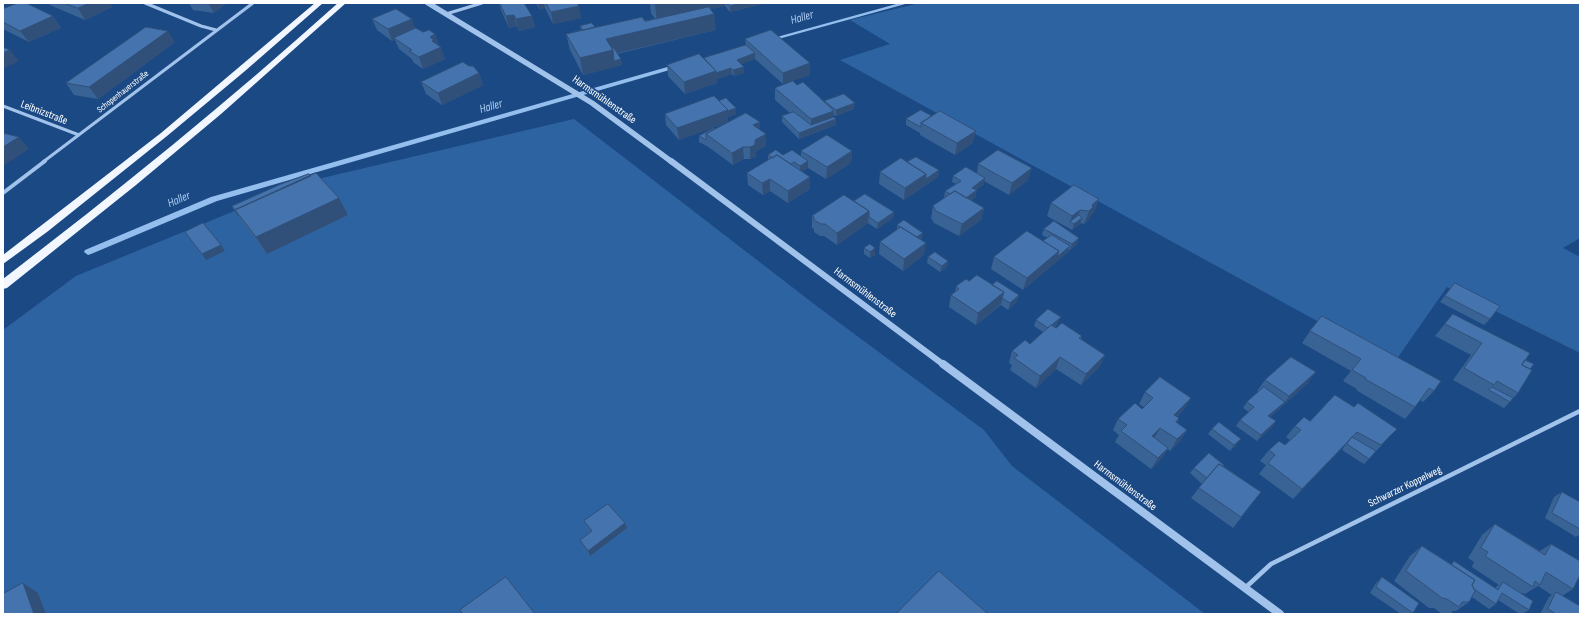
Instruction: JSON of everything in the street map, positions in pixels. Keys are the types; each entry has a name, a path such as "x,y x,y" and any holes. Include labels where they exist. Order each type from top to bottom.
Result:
{"highway":[{"path":"3,260 208,100 319,3"},
{"path":"3,285 96,213 230,103 342,3"}],"street":[{"path":"145,3 201,26 216,30"},
{"name":"Schopenhauerstraße","path":"3,193 252,3"},
{"name":"Harmsmühlenstraße","path":"429,3 592,103 1280,614"},
{"path":"446,14 482,3"},
{"name":"Leibnizstraße","path":"3,106 79,135"},
{"name":"Schwarzer Koppelweg","path":"1245,588 1271,564 1580,411"}],"shaded area":[{"path":"920,3 1580,3 1580,238 1563,248 1580,257 1580,353 1447,287 1394,363 840,60 890,44 850,20"},
{"path":"574,119 818,307 984,430 1012,466 1205,614 3,614 3,330 76,276 305,182"}],"building":[{"path":"18,3 26,3 53,16 20,31 3,22 3,9"},
{"path":"64,3 90,3 78,8"},
{"path":"500,3 524,3 532,16 516,19 514,15 506,16"},
{"path":"546,3 577,3 579,6 551,12"},
{"path":"653,3 666,3 655,5"},
{"path":"727,3 741,3 730,6"},
{"path":"709,7 714,14 606,39 613,50 580,58 566,34 642,17 645,21"},
{"path":"396,9 412,19 388,29 372,19"},
{"path":"592,23 595,27 583,30 580,26"},
{"path":"146,27 168,31 89,87 66,83"},
{"path":"416,28 423,32 429,30 435,34 430,37 434,40 432,41 441,47 419,57 409,51 412,50 394,38"},
{"path":"771,30 810,63 783,73 745,39"},
{"path":"746,45 755,53 737,60 744,67 733,70 731,68 716,73 716,71 704,58"},
{"path":"3,47 10,50 3,53"},
{"path":"614,48 621,59 614,61 612,49"},
{"path":"699,54 716,71 684,82 667,65"},
{"path":"463,62 469,66 473,66 479,73 438,93 421,82"},
{"path":"793,81 797,85 803,82 834,111 811,119 775,88"},
{"path":"844,94 855,103 836,110 824,101"},
{"path":"714,96 728,110 677,128 665,114"},
{"path":"726,98 736,108 728,111 719,101"},
{"path":"921,110 932,116 921,123 921,127 906,119"},
{"path":"940,111 976,131 957,143 921,123"},
{"path":"794,112 811,125 834,117 836,119 799,133 782,116"},
{"path":"746,113 760,122 753,125 766,134 755,140 755,145 743,147 732,153 706,134"},
{"path":"714,128 715,129 706,134 706,140 699,136"},
{"path":"3,133 19,137 3,147"},
{"path":"827,135 852,151 827,167 801,151"},
{"path":"776,150 783,155 792,150 808,161 800,166 794,162 791,164 777,155 773,158 768,155"},
{"path":"998,150 1032,168 1012,183 978,164"},
{"path":"777,155 810,177 788,191 770,179 762,183 747,173"},
{"path":"916,157 939,170 926,179 926,174 907,162"},
{"path":"901,158 926,174 905,188 880,172"},
{"path":"966,167 985,178 972,188 977,190 966,198 955,191 950,194 945,191 961,181 953,176"},
{"path":"316,173 339,198 256,237 235,210"},
{"path":"309,174 311,176 235,210 238,215 232,206 281,184"},
{"path":"1074,185 1099,199 1092,205 1093,207 1089,211 1080,210 1072,216 1051,203"},
{"path":"955,191 984,208 962,224 936,211 933,206"},
{"path":"865,194 894,212 878,223 869,217 869,211 854,201"},
{"path":"844,195 869,211 837,233 825,224 821,224 814,220 814,217 812,216"},
{"path":"1079,215 1082,218 1074,224 1070,222"},
{"path":"904,220 923,233 917,237 897,225"},
{"path":"1054,221 1079,238 1072,244 1044,229"},
{"path":"203,223 221,245 202,254 185,232"},
{"path":"901,227 926,243 904,259 880,242"},
{"path":"1027,231 1059,251 1027,278 994,257"},
{"path":"1052,235 1070,246 1057,257 1059,251 1043,241"},
{"path":"870,244 875,248 870,252 864,248"},
{"path":"935,252 948,261 942,266 928,257"},
{"path":"977,275 1004,292 978,313 951,295 959,289 956,286 966,279 969,281"},
{"path":"997,281 1019,295 1010,303 1002,298 1004,292 992,285"},
{"path":"1455,283 1500,306 1490,319 1445,296"},
{"path":"1048,309 1061,317 1048,328 1036,320"},
{"path":"1453,314 1530,353 1522,365 1532,370 1518,393 1497,381 1494,385 1464,368 1482,343 1445,324"},
{"path":"1322,316 1441,381 1434,391 1429,388 1415,407 1352,370 1361,359 1310,331"},
{"path":"1062,323 1082,336 1079,338 1105,355 1086,374 1060,357 1040,376 1014,358 1018,355 1012,351 1025,340 1030,344 1051,325 1056,328"},
{"path":"1291,357 1316,372 1289,396 1265,380"},
{"path":"1525,360 1534,364 1530,369 1522,365"},
{"path":"1160,377 1191,398 1174,415 1179,418 1176,422 1187,430 1177,439 1160,428 1152,436 1168,448 1158,458 1121,431 1127,425 1118,419 1135,403 1142,409 1153,398 1145,392"},
{"path":"1264,387 1285,402 1268,416 1276,421 1261,435 1240,420 1254,407 1247,402"},
{"path":"1492,387 1513,398 1510,402 1489,390"},
{"path":"1335,395 1354,407 1358,403 1397,429 1381,445 1357,432 1302,489 1268,463 1275,455 1269,450 1279,441 1285,445 1301,430 1295,426 1304,417 1310,421"},
{"path":"1219,422 1241,439 1234,445 1212,429"},
{"path":"1352,437 1376,451 1369,459 1347,444"},
{"path":"1209,453 1224,465 1219,464 1207,478 1194,468"},
{"path":"1219,464 1261,492 1241,517 1199,488"},
{"path":"1562,492 1580,502 1580,529 1552,513"},
{"path":"608,504 625,523 588,551 580,540 592,531 584,521"},
{"path":"1495,524 1545,555 1551,544 1580,561 1580,575 1573,589 1546,572 1540,585 1535,581 1533,587 1485,556 1488,552 1481,548"},
{"path":"1422,546 1475,580 1472,585 1475,591 1469,602 1462,602 1459,607 1447,599 1442,598 1406,571"},
{"path":"1454,561 1498,590 1503,582 1533,601 1529,610 1502,593 1496,604 1474,589 1472,585 1475,580 1452,565"},
{"path":"939,571 988,614 896,614"},
{"path":"506,577 535,614 463,614 460,610"},
{"path":"1382,577 1419,603 1413,613 1376,587"},
{"path":"23,583 34,614 3,614 3,594"},
{"path":"1556,592 1580,606 1580,614 1556,614 1548,609"}],"waterway":[{"name":"Haller","path":"769,40 906,3"},
{"name":"Haller","path":"88,252 214,199 678,66"}]}
